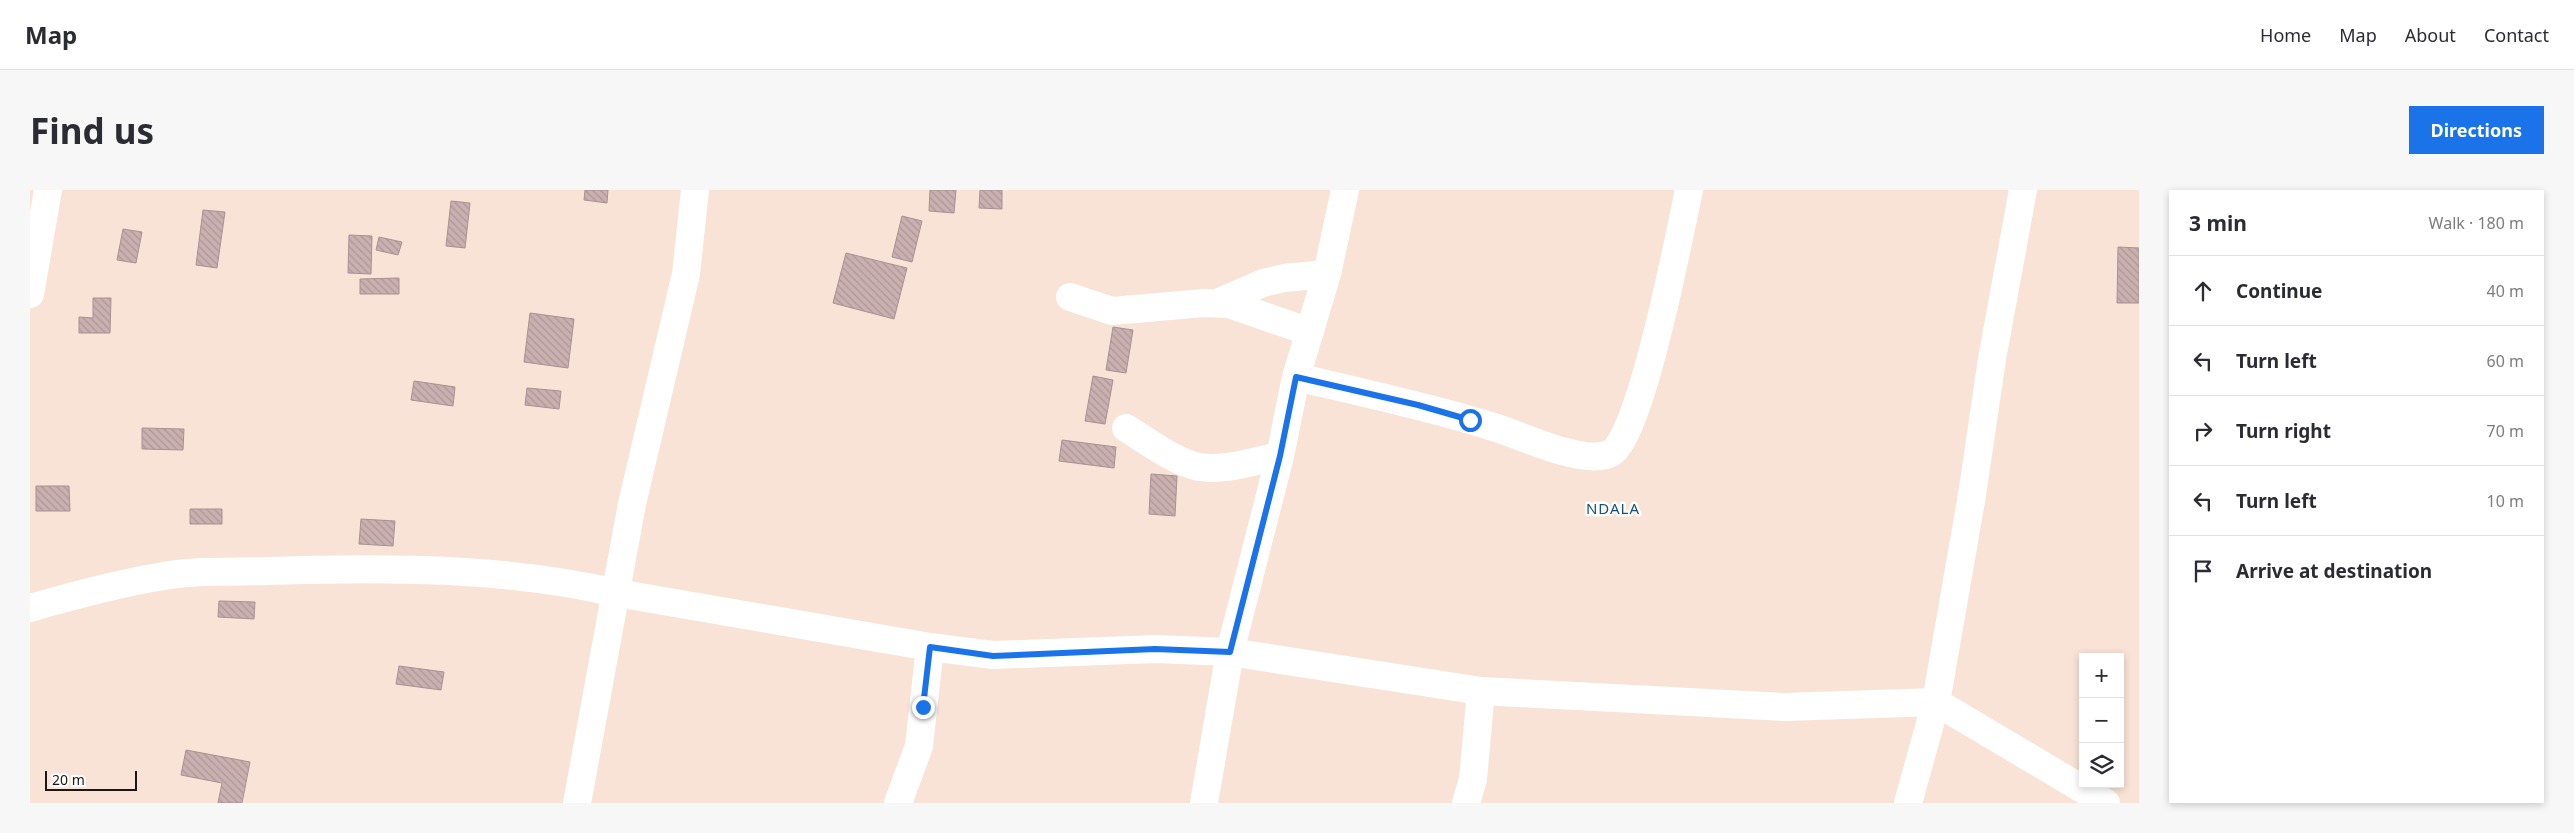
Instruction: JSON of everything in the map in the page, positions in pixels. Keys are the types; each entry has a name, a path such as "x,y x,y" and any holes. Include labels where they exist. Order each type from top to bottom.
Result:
{"street":[{"path":"30,294 48,190"},
{"path":"577,803 632,504 686,274 695,190"},
{"path":"1204,803 1230,652 1280,456 1296,377 1327,274 1345,190"},
{"path":"1296,377 1418,405 1488,425 1568,453 1591,456 1611,453 1620,445 1629,429 1647,373 1689,190"},
{"path":"1908,803 1936,702 1992,359 2023,190"},
{"path":"1217,303 1263,283 1284,278 1327,274"},
{"path":"1070,297 1112,311 1217,303 1241,307 1310,332"},
{"path":"1126,428 1186,463 1198,467 1230,466 1280,456"},
{"path":"30,608 76,595 160,576 402,568 522,576 574,583 930,647 993,656 1155,649 1230,652 1481,691 1784,707 1936,702 2106,803"},
{"path":"898,803 919,746 930,647"},
{"path":"1466,803 1473,779 1481,691"}],"building":[{"path":"585,190 608,190 607,203 584,200"},
{"path":"930,190 956,190 954,213 929,211"},
{"path":"980,190 1002,190 1002,209 979,208"},
{"path":"451,201 470,203 465,248 446,246"},
{"path":"203,210 225,212 217,268 196,265"},
{"path":"902,216 922,221 912,262 892,257"},
{"path":"123,229 142,232 136,263 117,260"},
{"path":"349,235 372,236 371,274 348,273"},
{"path":"379,237 402,242 398,255 376,250"},
{"path":"2118,247 2139,248 2139,303 2117,303"},
{"path":"846,253 907,268 894,319 833,303"},
{"path":"399,278 399,294 360,294 360,279"},
{"path":"93,298 111,298 110,333 79,333 79,317 93,318"},
{"path":"530,313 574,319 568,368 524,362"},
{"path":"1113,327 1133,330 1126,373 1106,370"},
{"path":"1093,376 1113,380 1105,424 1085,421"},
{"path":"414,381 455,387 453,406 411,400"},
{"path":"527,388 561,391 559,409 525,405"},
{"path":"142,428 184,429 183,450 142,449"},
{"path":"1062,440 1116,447 1114,468 1059,461"},
{"path":"1151,474 1177,476 1175,516 1149,514"},
{"path":"36,486 69,486 70,511 36,511"},
{"path":"190,509 222,509 222,524 190,524"},
{"path":"361,519 395,521 393,546 359,544"},
{"path":"219,601 255,602 254,619 218,617"},
{"path":"399,666 444,672 441,690 396,684"},
{"path":"186,750 250,762 242,803 218,803 222,783 181,775"}],"district":[{"name":"NDALA","path":"1613,508"}],"route":[{"path":"923,707 930,647 993,656 1155,649 1230,652 1280,456 1296,377 1418,405 1470,420"}]}
